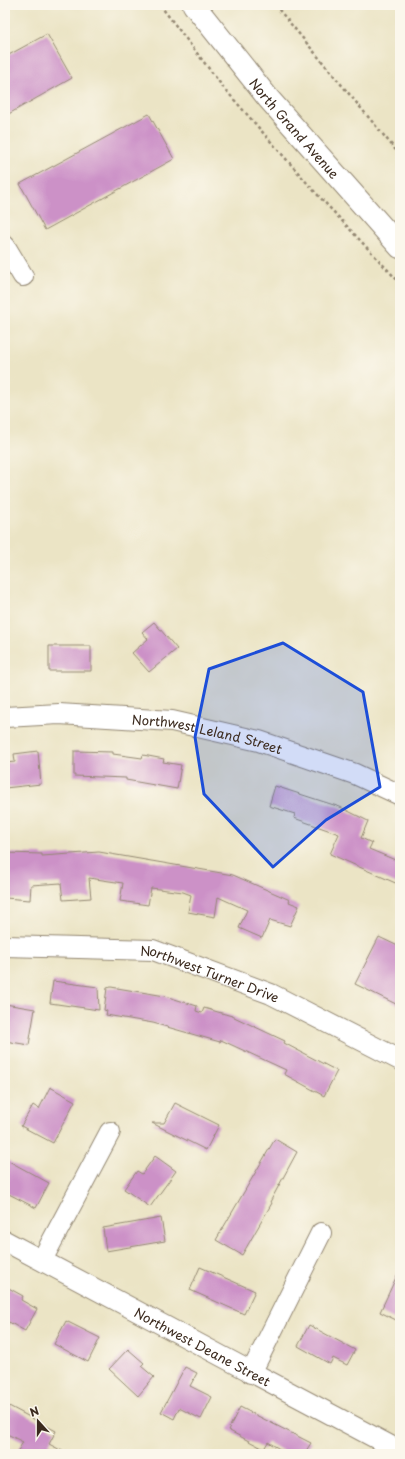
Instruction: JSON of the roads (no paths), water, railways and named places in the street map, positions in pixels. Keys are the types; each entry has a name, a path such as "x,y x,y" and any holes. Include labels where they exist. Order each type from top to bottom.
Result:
{"main road":[{"name":"North Grand Avenue","path":"194,5 268,98 400,247"}],"street":[{"path":"5,246 23,276"},
{"name":"Northwest Leland Street","path":"5,717 59,714 172,721 259,741 355,774 400,795"},
{"name":"Northwest Turner Drive","path":"5,946 153,950 271,994 400,1060"},
{"path":"42,1260 110,1132"},
{"path":"251,1373 322,1233"},
{"name":"Northwest Deane Street","path":"5,1241 400,1451"}]}
